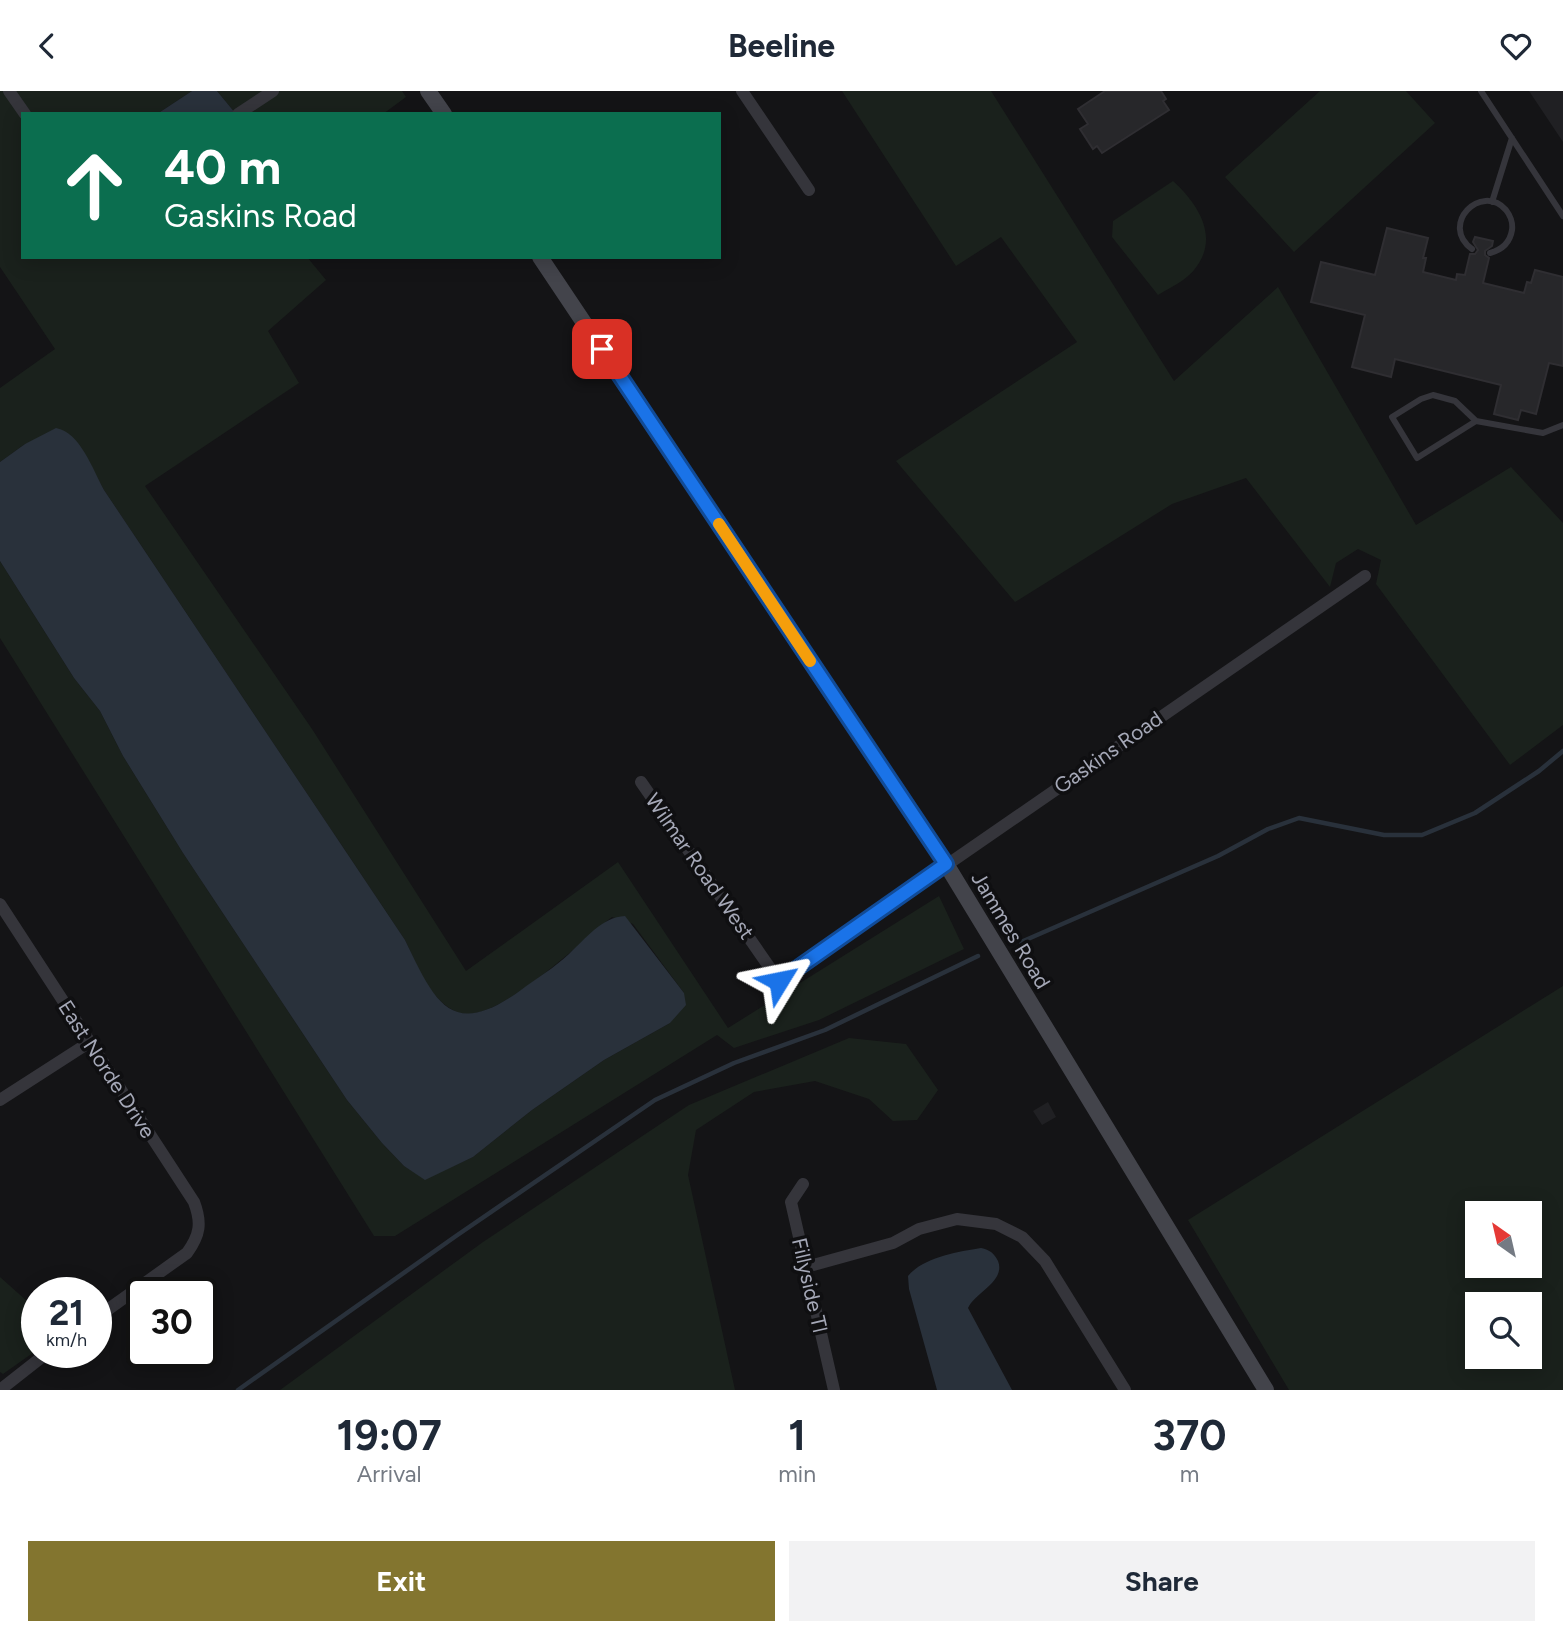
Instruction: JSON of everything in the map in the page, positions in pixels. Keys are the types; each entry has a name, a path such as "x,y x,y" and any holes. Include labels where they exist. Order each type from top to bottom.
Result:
{"street":[{"path":"9,91 23,112"},
{"path":"241,112 273,91"},
{"path":"429,91 443,112"},
{"path":"742,91 809,190"},
{"name":"Jammes Road","path":"541,259 946,864 1266,1390"},
{"name":"Gaskins Road","path":"853,930 1365,576"},
{"name":"Wilmar Road West","path":"641,782 779,981 853,930"},
{"name":"East Norde Drive","path":"0,904 194,1202 200,1226 197,1239 187,1253 112,1307"},
{"path":"0,1100 90,1042"},
{"name":"Fillyside Tl","path":"803,1184 791,1202 834,1390"},
{"path":"806,1267 893,1243 919,1229 957,1219 996,1224 1022,1237 1045,1261 1125,1390"},
{"path":"0,1389 27,1368"}],"lane":[{"path":"1481,91 1563,216"},
{"path":"1492,202 1512,138"},
{"path":"1472,249 1463,240 1460,232 1463,215 1475,203 1492,202 1499,204 1510,216 1512,231 1506,245 1490,253"},
{"path":"1476,421 1417,458 1392,417 1421,399 1433,395 1455,401 1476,421 1543,433 1563,425"}],"shaded area":[{"path":"0,91 192,91 160,112 21,112 21,259 309,259 326,280 268,331 299,383 145,486 312,729 466,971 618,862 728,1028 939,896 964,949 819,1020 734,1048 717,1035 395,1236 374,1236 0,638 0,561 74,678 100,711 123,756 183,853 347,1100 404,1166 425,1179 473,1157 532,1110 604,1060 670,1023 684,993 633,924 612,917 538,979 493,1007 473,1013 457,1012 431,991 405,940 104,490 75,440 25,444 0,462 0,388 55,349 0,267"},
{"path":"192,91 217,91 234,112 160,112"},
{"path":"217,91 402,91 406,97 386,112 234,112"},
{"path":"842,91 991,91 1174,381 1278,287 1416,525 1511,467 1563,523 1563,725 1510,765 1376,584 1381,560 1358,549 1336,563 1330,587 1246,478 1172,504 1015,602 896,461 1077,342 1001,237 956,266"},
{"path":"1320,91 1406,91 1435,123 1294,252 1225,177"},
{"path":"1529,91 1563,91 1563,142"},
{"path":"1173,181 1197,209 1205,231 1206,243 1193,271 1158,295 1112,237 1113,221"},
{"path":"56,428 65,431 79,444 104,490 405,940 436,997 461,1013 478,1012 497,1005 557,964 601,925 625,916 684,993 686,1005 670,1023 604,1060 532,1110 473,1157 425,1180 404,1166 347,1100 183,853 123,756 100,711 74,678 0,561 0,462 25,444"},
{"path":"1563,986 1563,1390 1289,1390 1188,1220"},
{"path":"849,1038 906,1044 938,1090 917,1120 893,1121 869,1099 815,1081 754,1092 696,1130 688,1175 735,1390 280,1390 483,1242 689,1105"},
{"path":"1048,1102 1056,1117 1042,1125 1033,1111"},
{"path":"981,1248 993,1254 998,1261 998,1275 968,1308 1012,1390 937,1390 909,1289 908,1276 932,1260"},
{"path":"0,1277 21,1296 21,1361 3,1374 0,1372"}],"building":[{"path":"1105,91 1161,91 1169,110 1102,153 1097,146 1093,149 1080,129 1088,124 1078,109"},
{"path":"1387,228 1428,238 1423,272 1456,280 1457,274 1465,275 1470,254 1475,254 1478,250 1473,242 1475,237 1493,241 1492,246 1485,251 1489,258 1483,283 1524,293 1535,270 1563,277 1563,366 1549,363 1536,414 1521,410 1518,420 1494,414 1501,385 1395,359 1391,377 1352,367 1365,315 1311,302 1321,262 1375,275"}],"waterway":[{"path":"1021,942 1218,856 1268,829 1299,818 1384,835 1422,835 1475,813 1539,771 1563,751"},
{"path":"238,1390 655,1100 734,1063 825,1030 978,956"}],"slow traffic":[{"path":"719,524 810,661"}],"route":[{"path":"602,349 946,864 779,981"}]}
